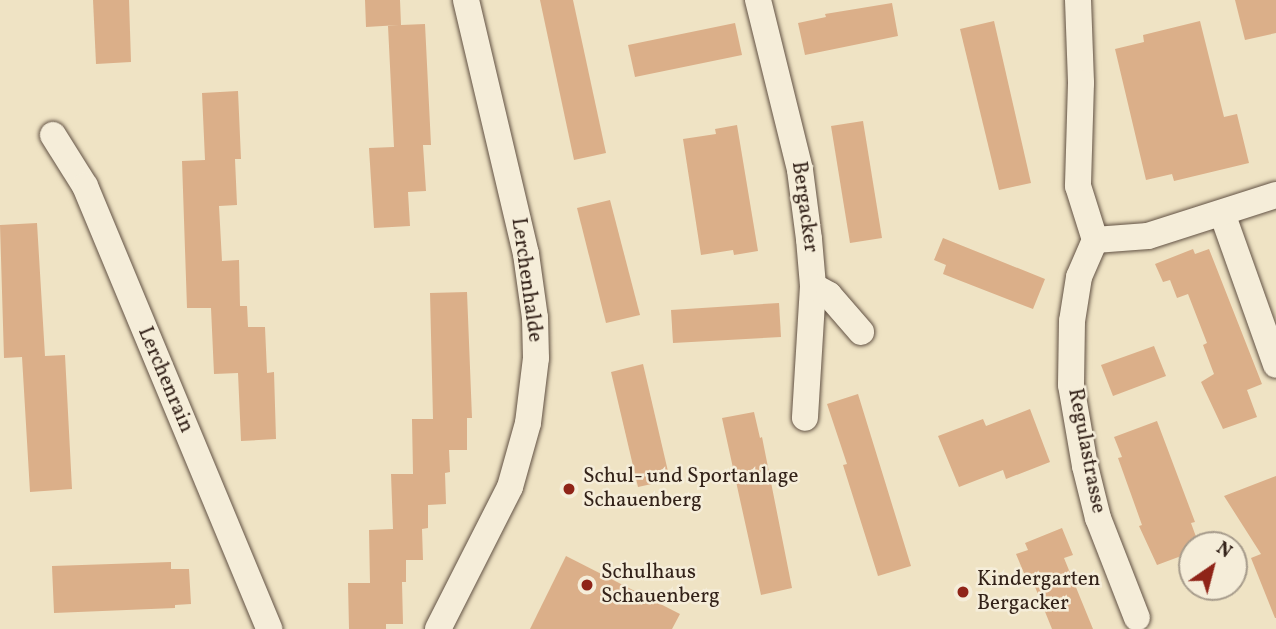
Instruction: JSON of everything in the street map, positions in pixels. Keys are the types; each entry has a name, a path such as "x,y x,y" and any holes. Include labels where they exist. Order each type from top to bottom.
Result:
{"street":[{"name":"Lerchenhalde","path":"438,629 509,487 528,423 536,358 535,318 526,254 466,0"},
{"name":"Bergacker","path":"758,0 800,170 813,286 805,418"},
{"path":"1078,0 1081,83 1078,186 1096,240 1148,236 1276,195"},
{"name":"Lerchenrain","path":"52,135 85,186 269,629"},
{"path":"1222,213 1276,365"},
{"name":"Regulastrasse","path":"1096,240 1079,276 1072,321 1071,386 1085,466 1098,518 1137,618"},
{"path":"813,286 829,295 861,332"}],"building":[{"path":"93,0 129,0 131,62 96,64"},
{"path":"365,0 400,0 401,25 425,24 431,145 423,145 426,191 408,192 410,226 374,228 369,148 394,147 388,26 399,25 366,27"},
{"path":"540,0 573,0 606,153 574,160"},
{"path":"1235,0 1276,0 1276,33 1245,40"},
{"path":"892,3 898,36 805,55 798,23 826,17 825,14"},
{"path":"994,21 1031,183 999,190 960,29"},
{"path":"1200,21 1224,117 1237,114 1249,163 1174,181 1172,174 1146,180 1115,49 1144,42 1143,35"},
{"path":"735,23 742,55 635,77 628,45"},
{"path":"238,91 241,159 235,159 237,205 219,206 222,261 239,260 240,306 247,306 248,327 265,327 267,373 274,372 276,439 241,441 238,373 214,374 211,308 187,308 182,161 205,160 202,93"},
{"path":"863,121 882,238 850,243 831,126"},
{"path":"737,125 758,251 734,255 733,250 701,255 683,139 716,134 715,129"},
{"path":"610,200 640,315 606,323 577,208"},
{"path":"37,223 45,356 65,355 72,489 30,492 22,357 4,358 0,225"},
{"path":"943,238 1045,279 1033,309 943,274 946,265 934,260"},
{"path":"1193,249 1195,254 1209,249 1262,384 1247,390 1257,417 1223,429 1201,382 1214,374 1203,345 1207,343 1188,294 1177,298 1170,280 1163,282 1155,264"},
{"path":"467,292 472,418 467,418 467,450 449,450 450,472 445,473 446,504 428,505 428,528 422,529 423,560 406,560 406,582 402,582 403,624 386,624 386,629 349,629 348,583 370,583 369,530 393,529 391,474 413,474 412,419 433,419 430,293"},
{"path":"779,303 781,337 673,343 671,310"},
{"path":"1154,346 1166,376 1113,396 1101,365"},
{"path":"643,364 670,480 638,487 611,372"},
{"path":"858,394 911,566 878,576 843,465 847,464 827,404"},
{"path":"1030,409 1050,462 1006,479 1003,470 959,487 938,436 983,419 986,426"},
{"path":"754,412 760,438 762,437 792,588 761,595 722,418"},
{"path":"1157,421 1195,522 1191,523 1194,531 1178,531 1178,557 1157,565 1139,526 1142,525 1118,458 1122,457 1114,437"},
{"path":"1276,476 1276,618 1251,558 1261,554 1224,496"},
{"path":"1062,528 1073,555 1064,558 1093,629 1052,629 1031,577 1026,578 1016,554 1028,550 1025,543"},
{"name":"Schulhaus Schauenberg","path":"566,556 680,614 672,629 530,629"},
{"path":"171,562 171,569 189,569 191,604 175,605 175,608 54,613 52,566"}],"place":[{"name":"Schul- und Sportanlage Schauenberg","path":"569,489"},
{"name":"Schulhaus Schauenberg","path":"587,585"},
{"name":"Kindergarten Bergacker","path":"963,592"}]}
